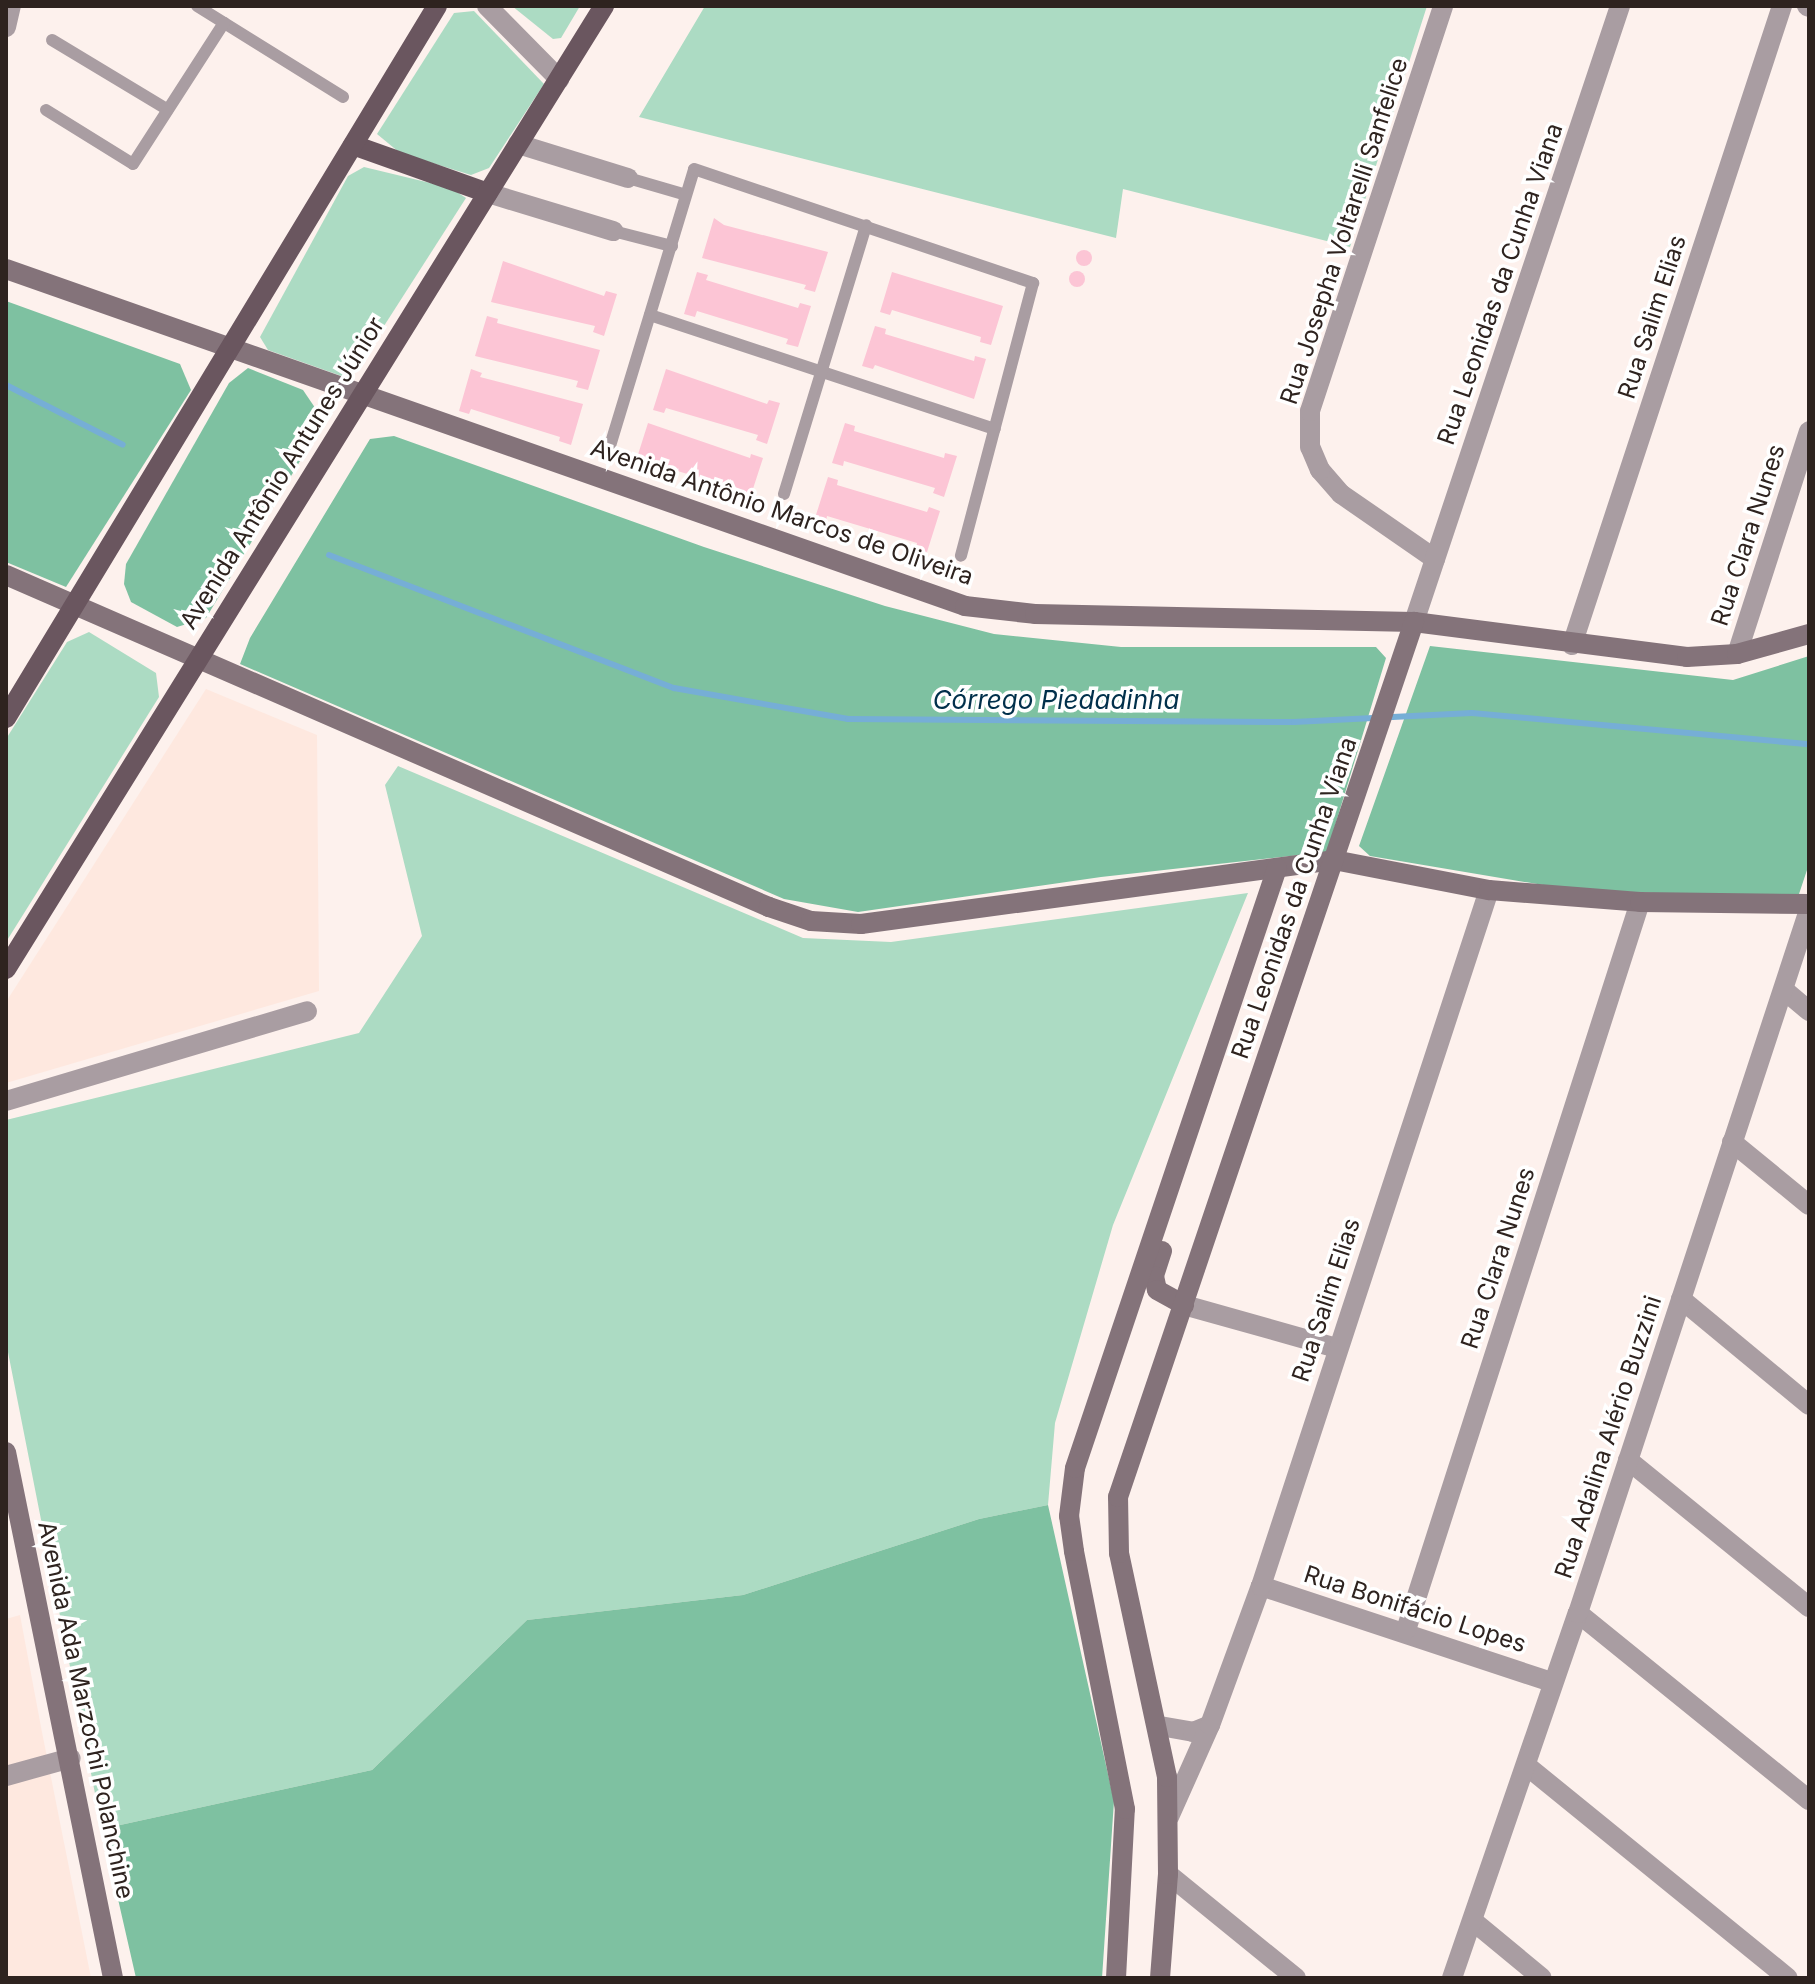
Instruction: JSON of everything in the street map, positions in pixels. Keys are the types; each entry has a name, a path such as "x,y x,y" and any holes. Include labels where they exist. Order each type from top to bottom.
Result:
{"main road":[{"path":"6,718 79,604 437,6"},
{"name":"Avenida Antônio Antunes Júnior","path":"6,969 604,6"},
{"path":"353,145 488,193"},
{"name":"Avenida Antônio Marcos de Oliveira","path":"6,269 233,346 965,606 1035,614 1414,622 1572,645 1687,657 1737,654 1809,634"},
{"path":"6,575 79,604 769,907 811,921 861,924 1334,860 1489,890 1640,902 1809,907"},
{"name":"Rua Leonidas da Cunha Viana","path":"1160,1978 1169,1817 1160,1726 1119,1553 1118,1497 1414,622"},
{"name":"Rua Leonidas da Cunha Viana","path":"1116,1978 1123,1792 1069,1516 1086,1430 1277,868"},
{"path":"1168,1194 1173,1219 1154,1276 1160,1295 1184,1305"},
{"name":"Avenida Ada Marzochi Polanchine","path":"6,1452 71,1758 113,1978"}],"street":[{"path":"6,27 11,6"},
{"path":"487,6 559,79"},
{"name":"Rua Josepha Voltarelli Sanfelice","path":"1435,559 1341,494 1320,470 1310,447 1310,411 1443,6"},
{"name":"Rua Leonidas da Cunha Viana","path":"1414,622 1620,6"},
{"name":"Rua Salim Elias","path":"1572,645 1782,6"},
{"path":"518,144 628,178"},
{"path":"488,193 613,231"},
{"name":"Rua Clara Nunes","path":"1737,654 1809,431"},
{"name":"Rua Salim Elias","path":"1169,1817 1210,1725 1261,1586 1489,890"},
{"name":"Rua Clara Nunes","path":"1406,1630 1640,902"},
{"name":"Rua Adalina Alério Buzzini","path":"1452,1978 1578,1613 1809,907"},
{"path":"1784,990 1809,1011"},
{"path":"6,1101 307,1011"},
{"path":"1732,1142 1809,1205"},
{"path":"1681,1299 1809,1405"},
{"path":"1184,1305 1337,1348"},
{"path":"1628,1460 1809,1607"},
{"name":"Rua Bonifácio Lopes","path":"1261,1586 1406,1630 1552,1682"},
{"path":"1578,1613 1809,1800"},
{"path":"1160,1726 1193,1732 1210,1725"},
{"path":"6,1776 71,1758"},
{"path":"1527,1766 1788,1978"},
{"path":"1168,1874 1296,1978"},
{"path":"1473,1921 1542,1978"}],"lane":[{"path":"197,6 343,97"},
{"path":"46,110 133,164 224,23"},
{"path":"52,40 168,110"},
{"path":"610,446 694,169 1033,283 961,556"},
{"path":"628,178 686,195"},
{"path":"784,494 866,225"},
{"path":"613,231 672,246"},
{"path":"650,315 995,429"}],"shaded area":[{"path":"206,689 317,735 319,991 6,1083 6,1002"},
{"path":"20,1615 91,1978 6,1978 6,1619"}],"green space":[{"path":"512,6 580,6 561,38 553,39"},
{"path":"705,6 1427,6 1350,247 1123,189 1116,238 639,117"},
{"path":"474,11 544,84 489,168 471,175 400,153 377,134 454,13"},
{"path":"364,167 451,188 466,198 350,379 268,350 260,337 348,176"},
{"path":"6,301 180,364 191,390 66,587 6,562"},
{"path":"248,368 303,390 324,421 206,618 177,627 131,602 124,584 126,564 229,383"},
{"path":"394,436 704,547 885,606 994,634 1121,647 1376,647 1386,658 1327,852 1101,877 858,912 784,899 240,664 250,638 370,439"},
{"path":"89,632 156,673 159,697 6,942 6,739 67,642"},
{"path":"1430,646 1733,680 1809,656 1809,864 1799,894 1787,899 1567,889 1370,856 1359,846"},
{"path":"398,766 803,938 891,942 1248,893 1113,1225 1055,1423 1048,1505 979,1519 743,1595 527,1620 372,1770 102,1829 6,1342 6,1120 359,1033 422,936 385,785"},
{"path":"1048,1505 1114,1801 1102,1978 136,1978 102,1829 372,1770 527,1620 743,1595 979,1519"}],"building":[{"path":"714,218 724,225 828,252 815,292 804,289 806,285 702,258"},
{"path":"1081,250 1087,250 1092,258 1090,264 1081,266 1076,261 1076,255"},
{"path":"503,261 604,296 606,291 617,294 604,336 593,332 595,326 491,302"},
{"path":"1077,271 1083,273 1083,285 1077,287 1071,285 1069,279 1071,273"},
{"path":"697,272 708,275 706,280 798,308 800,303 811,306 798,347 786,344 788,339 697,311 695,317 684,314"},
{"path":"892,272 1003,306 991,345 980,342 981,337 892,310 890,315 880,312"},
{"path":"487,316 498,319 497,323 600,350 588,390 576,387 578,381 475,356"},
{"path":"875,326 886,329 885,334 974,361 975,356 986,359 974,399 875,365 873,369 862,366"},
{"path":"471,369 482,373 480,377 583,404 571,445 559,441 560,437 471,409 469,414 459,411"},
{"path":"666,369 767,404 769,400 780,403 767,444 756,440 758,435 666,408 664,413 653,410"},
{"path":"648,423 750,458 751,454 763,458 750,498 738,495 740,490 648,462 647,467 635,464"},
{"path":"845,423 855,426 854,431 944,458 945,453 957,456 944,497 933,493 935,488 844,461 843,466 832,463"},
{"path":"828,477 838,480 837,485 927,512 929,507 940,511 927,552 916,548 917,543 827,516 826,521 815,518"}],"waterway":[{"name":"Córrego Piedadinha","path":"6,385 123,445"},
{"name":"Córrego Piedadinha","path":"329,555 674,688 848,719 1294,722 1472,713 1809,744"}]}
